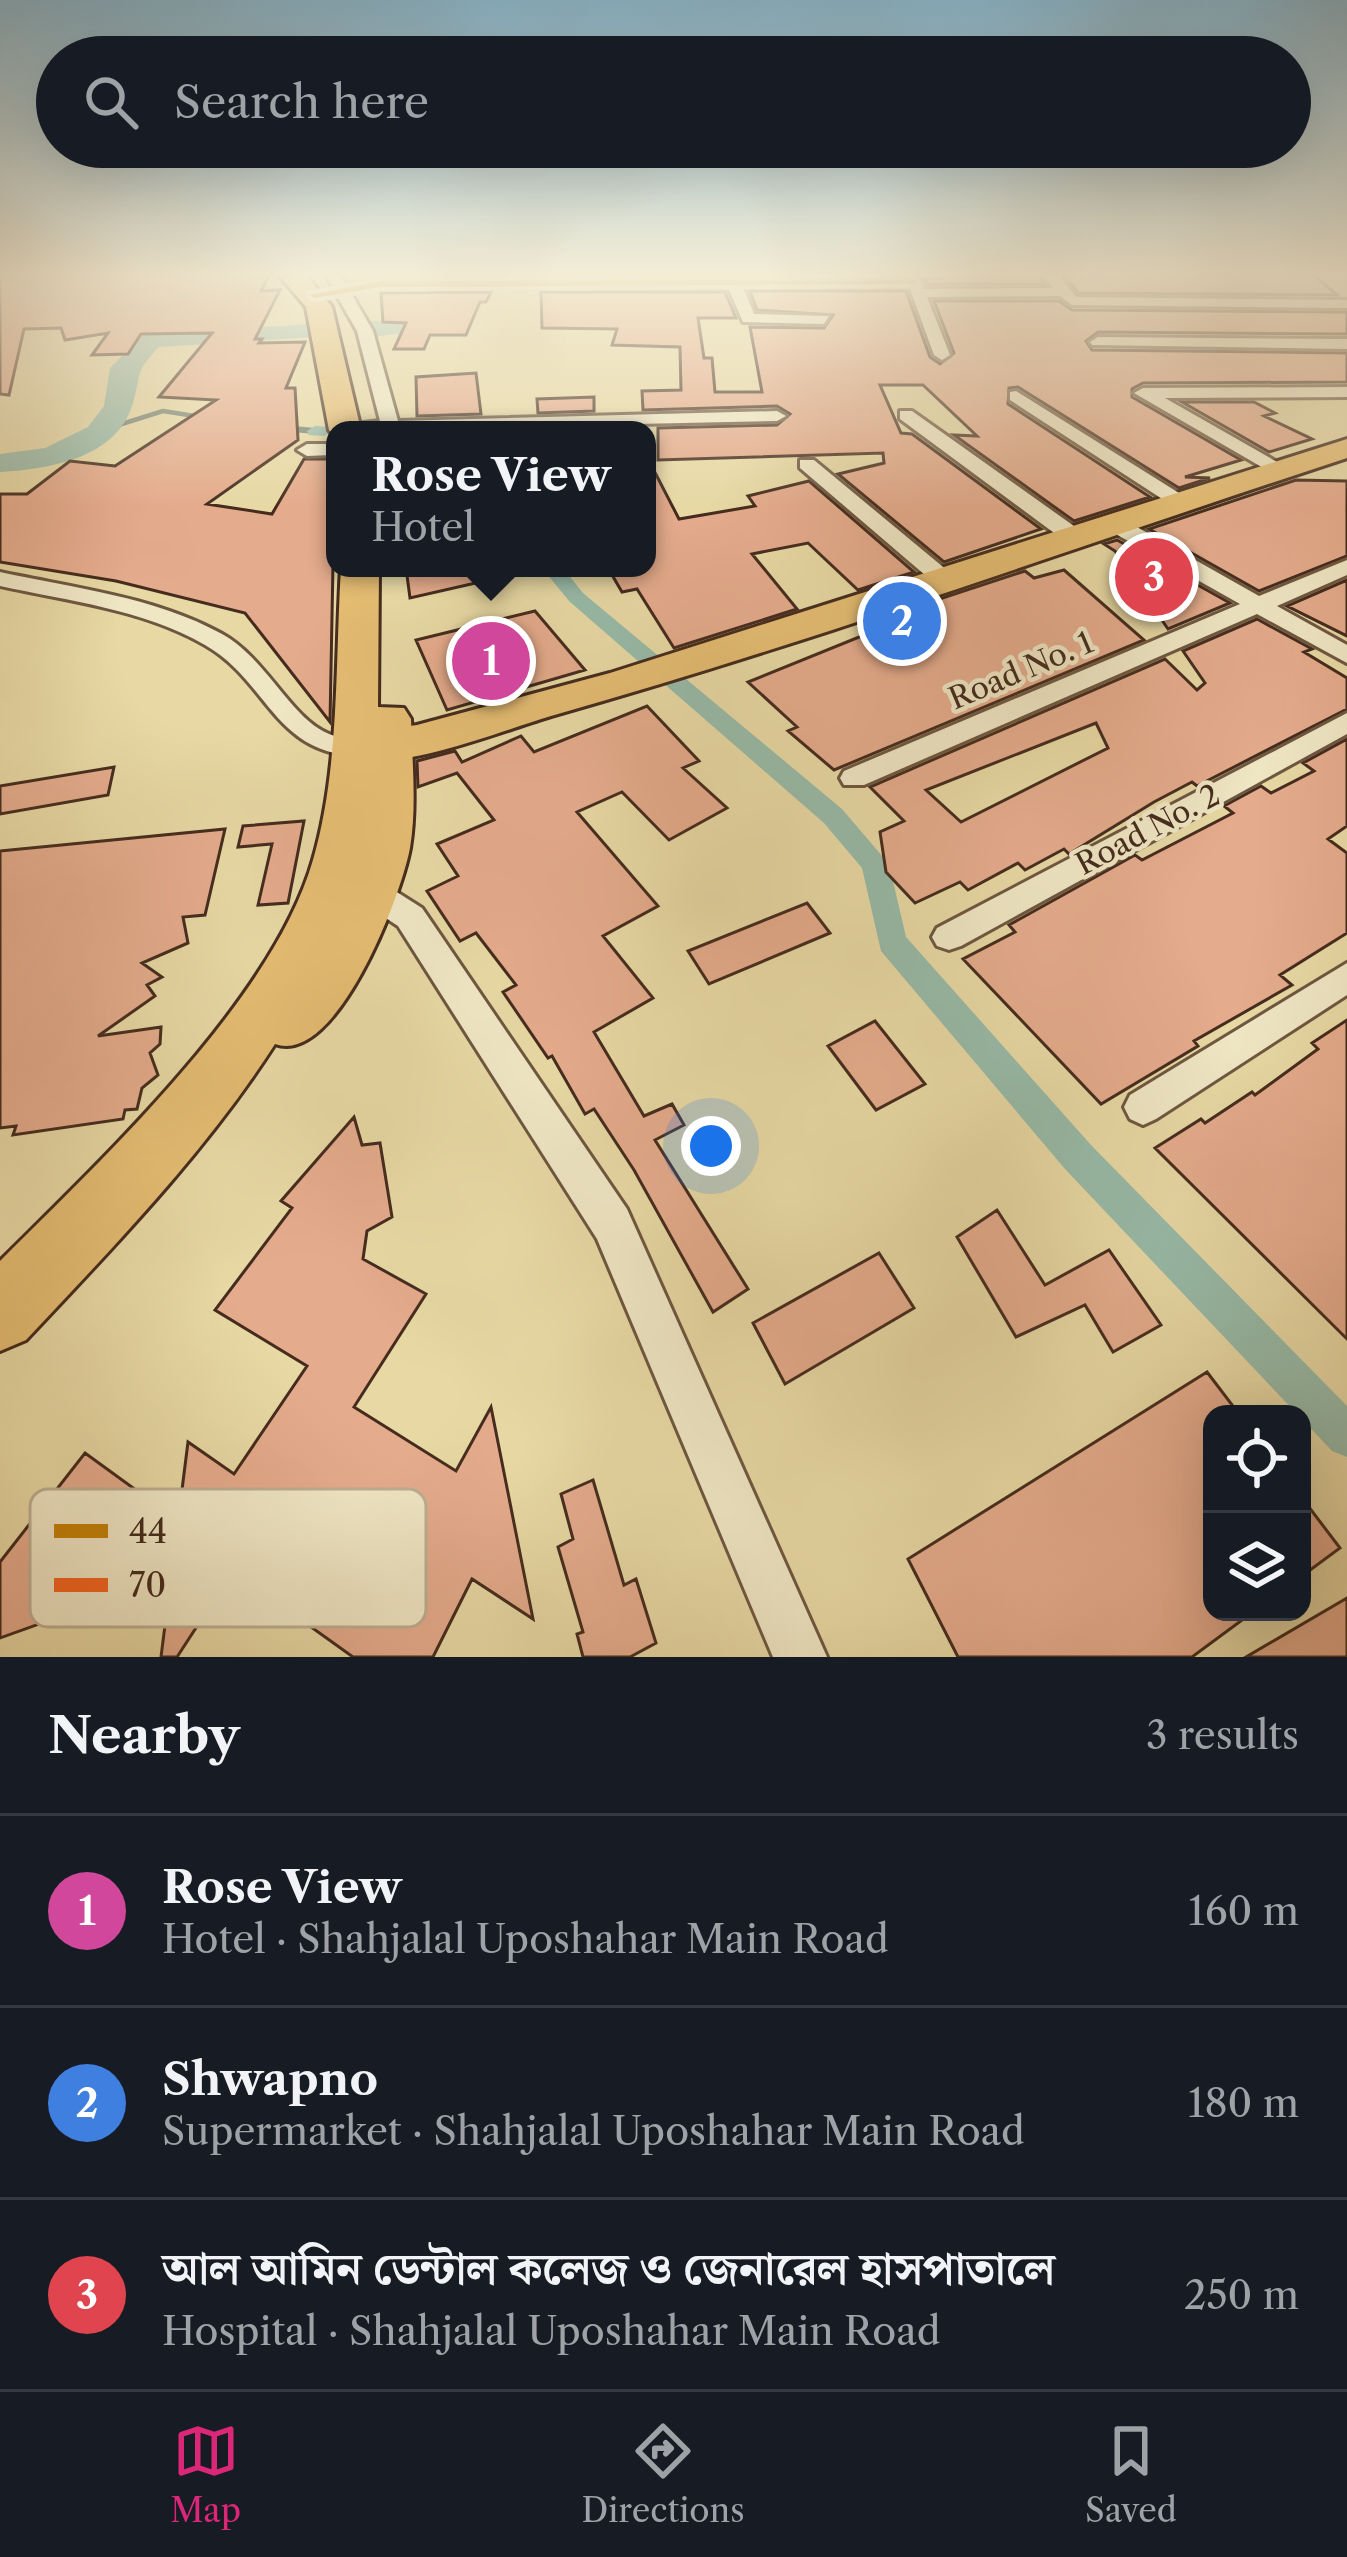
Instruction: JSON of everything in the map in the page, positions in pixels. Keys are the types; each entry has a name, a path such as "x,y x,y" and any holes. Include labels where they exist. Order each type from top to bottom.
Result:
{"highway":[{"path":"343,352 359,421"},
{"path":"0,1314 208,1094 253,1062 298,1015 340,952 350,890 384,848 362,577"},
{"path":"372,745 387,577"}],"main road":[{"path":"372,745 625,682 1347,448"}],"street":[{"path":"361,421 364,352"},
{"path":"1279,471 1142,393 1347,392"},
{"path":"1016,396 1180,502"},
{"path":"906,415 1073,536"},
{"path":"595,421 777,416"},
{"path":"611,421 638,419"},
{"path":"307,450 326,444"},
{"path":"808,464 940,577"},
{"path":"1113,524 1347,656"},
{"name":"Road No. 1","path":"854,778 1347,567"},
{"path":"0,579 170,621 240,656 305,737 338,748 372,745"},
{"name":"Road No. 2","path":"949,938 1347,722"},
{"path":"350,890 410,916 612,1224 800,1657"},
{"path":"1143,1107 1347,977"}],"building":[{"path":"0,352 19,352 9,395 0,394"},
{"path":"196,352 301,352 286,388 295,388 298,440 207,504 272,514 304,459 326,459 326,577 333,577 330,722 245,613 116,581 0,562 0,494 27,494 70,461 115,466 216,400 159,397"},
{"path":"680,352 703,352 704,358 712,358 715,392 762,392 755,352 928,352 940,364 954,352 1347,353 1347,382 1143,383 1132,389 1132,397 1241,460 1185,477 1210,478 1179,488 1018,387 1009,388 1008,404 1150,497 1074,521 954,435 977,436 923,385 880,385 901,433 912,434 1041,529 944,562 838,474 884,463 883,453 658,460 658,428 777,425 790,414 777,406 643,410 642,391 681,390"},
{"path":"476,373 481,414 417,416 416,377"},
{"path":"594,397 594,411 538,413 537,399"},
{"path":"1182,402 1254,402 1275,413 1264,416 1312,439 1269,452"},
{"path":"656,474 679,519 755,506 748,496 809,481 914,572 858,590 808,543 752,554 797,609 674,648 637,589 622,592 613,577 656,577"},
{"path":"1296,480 1347,481 1347,556 1259,591 1149,529"},
{"path":"1117,540 1230,603 1168,629 1115,551 1104,544"},
{"path":"1064,570 1144,640 834,770 788,731 797,727 748,682 911,616 909,609 1025,571 1034,578"},
{"path":"407,577 502,577 410,598"},
{"path":"1347,580 1347,636 1287,606"},
{"path":"535,611 585,670 447,710 416,640"},
{"path":"1257,619 1312,649 1304,652 1347,678 1347,709 1197,786 1192,782 1069,854 1064,849 1025,870 1018,863 968,890 960,882 915,903 886,872 880,832 904,821 870,787 1165,659 1197,690 1205,683 1183,651","holes":["1096,723 1108,748 961,822 926,790"]},
{"path":"647,706 699,761 683,768 727,808 669,840 622,792 577,812 658,906 603,936 653,998 594,1032 644,1116 672,1104 684,1125 655,1140 748,1289 713,1312 634,1170 594,1109 585,1114 552,1056 548,1058 503,992 516,985 476,933 460,941 427,891 458,876 437,844 494,820 457,773 418,787 417,761 455,751 462,762 521,736 534,752"},
{"path":"1347,739 1347,826 1328,839 1347,853 1347,933 1280,975 1292,985 1194,1041 1198,1046 1101,1104 963,959 1015,932 1009,925 1135,855 1142,860 1233,813 1224,806 1261,786 1271,793 1314,771 1303,763"},
{"path":"114,767 108,795 0,814 0,786"},
{"path":"304,821 288,903 258,905 272,844 238,847 243,826"},
{"path":"225,829 205,915 183,917 188,943 142,963 162,977 147,985 155,996 98,1036 161,1027 160,1044 150,1053 158,1075 142,1088 137,1109 125,1110 123,1119 13,1135 16,1126 0,1128 0,851"},
{"path":"807,903 830,933 709,984 688,951"},
{"path":"1347,1020 1347,1339 1155,1148 1201,1119 1205,1123 1252,1092 1255,1095 1318,1049 1312,1043"},
{"path":"875,1021 925,1084 876,1110 828,1046"},
{"path":"354,1117 362,1145 380,1143 392,1217 367,1231 363,1259 426,1294 354,1407 456,1471 491,1407 533,1619 472,1579 433,1657 353,1657 311,1627 426,1627 426,1489 182,1489 188,1442 234,1474 307,1366 215,1310 292,1208 281,1201"},
{"path":"997,1210 1045,1285 1109,1250 1161,1325 1113,1352 1085,1305 1016,1337 957,1237"},
{"path":"879,1253 914,1308 785,1384 753,1323"},
{"path":"1207,1372 1232,1405 1203,1405 1203,1621 1241,1621 1192,1657 958,1657 908,1559"},
{"path":"85,1453 135,1489 57,1489"},
{"path":"593,1480 624,1585 636,1579 656,1643 630,1657 583,1657 577,1634 583,1632 558,1547 573,1539 561,1494"},
{"path":"1311,1510 1340,1548 1311,1569"},
{"path":"30,1524 31,1627 0,1638 0,1562"},
{"path":"1347,1598 1347,1657 1246,1657 1311,1621"},
{"path":"165,1627 197,1627 177,1657 161,1657"}],"waterway":[{"path":"0,463 51,456 99,434 118,406 123,368 139,352"},
{"path":"115,426 163,411 201,417"},
{"path":"115,426 119,425"},
{"path":"101,430 115,426"},
{"path":"109,428 115,426"},
{"path":"293,429 315,431"},
{"path":"315,431 324,431"},
{"path":"559,577 576,597 833,816 875,864 892,942 1078,1157 1347,1436"}],"place":[{"name":"আল আমিন ডেন্টাল কলেজ ও জেনারেল হাসপাতালে","path":"1154,577"},
{"name":"Shwapno","path":"902,621"},
{"name":"Rose View","path":"491,661"}]}
